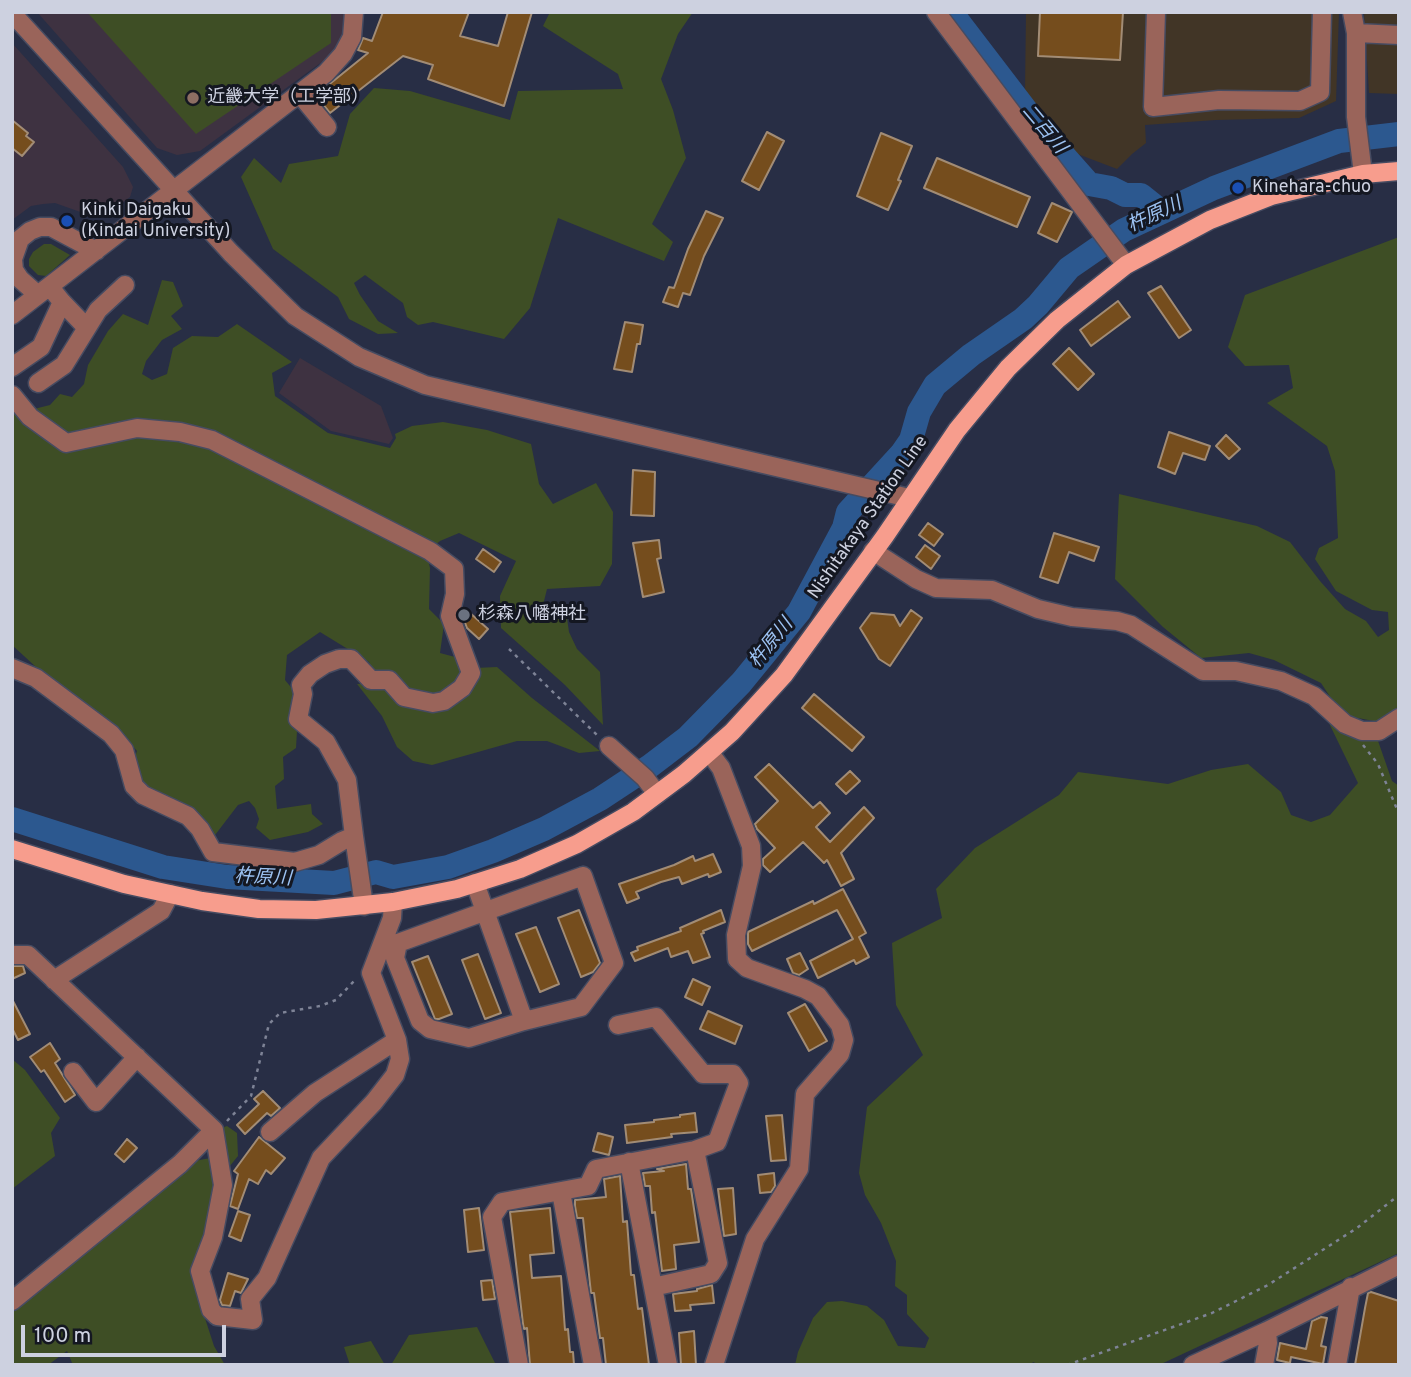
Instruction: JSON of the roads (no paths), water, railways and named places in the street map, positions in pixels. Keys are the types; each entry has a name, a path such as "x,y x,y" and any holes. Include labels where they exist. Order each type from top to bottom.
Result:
{"main road":[{"name":"Nishitakaya Station Line","path":"12,849 124,884 202,901 259,909 316,910 393,902 475,883 520,869 577,844 633,812 732,732 784,675 957,430 1008,368 1057,320 1126,265 1210,220 1270,196 1363,165 1399,171"}],"street":[{"path":"31,301 326,73 343,54 352,37 354,12"},
{"path":"936,12 1126,265"},
{"path":"1156,12 1153,107 1219,100 1300,101 1320,92 1322,12"},
{"path":"1352,12 1356,33 1356,117 1363,165"},
{"path":"12,13 231,253 295,316 359,357 425,385 909,498"},
{"path":"1356,33 1399,34"},
{"path":"299,93 327,127"},
{"path":"31,301 14,270 12,259 20,239 30,231 51,227 63,231 96,251"},
{"path":"38,383 64,365 98,310 125,285"},
{"path":"31,301 62,302 86,327"},
{"path":"12,367 41,347 62,302"},
{"path":"12,395 30,417 66,443 137,428 180,432 212,440 430,551 454,569 455,594 450,616 471,673 462,688 444,701 433,703 404,697 388,680 371,680 351,659 339,659 317,668 300,685 303,694 298,719 326,742 347,780 364,906"},
{"path":"873,551 916,579 936,588 992,590 1049,612 1131,625 1203,671 1236,671 1280,681 1314,696 1345,724 1363,731 1378,731 1399,718"},
{"path":"12,668 36,678 111,734 124,750 134,786 143,795 188,816 200,829 213,852 296,862 318,855 354,836"},
{"path":"608,746 645,778 657,794"},
{"path":"709,752 721,768 751,846 752,866 736,935 737,959 747,968 818,996 839,1026 844,1040 841,1054 805,1094 799,1169 755,1239 714,1365"},
{"path":"583,876 614,963 581,1007 469,1038 430,1029 420,1021 395,958 398,943 484,911 583,876"},
{"path":"475,883 524,1021"},
{"path":"54,979 161,911 170,894"},
{"path":"12,956 28,955 214,1130 223,1185 213,1237 201,1271 211,1310 217,1316 253,1320 250,1299 267,1278 321,1158 374,1102 395,1075 400,1059 397,1040 371,974 392,918 393,902"},
{"path":"519,1365 492,1217 502,1202 587,1186 596,1168 695,1150 717,1142 739,1083 733,1074 703,1074 656,1017 618,1025"},
{"path":"270,1132 315,1093 397,1040"},
{"path":"73,1072 96,1102 137,1057"},
{"path":"12,1301 180,1164 214,1130"},
{"path":"653,1287 711,1274 718,1264 695,1150"},
{"path":"629,1162 668,1365"},
{"path":"561,1192 593,1365"},
{"path":"1193,1365 1268,1331 1399,1265"},
{"path":"1337,1365 1351,1287"},
{"path":"1264,1365 1268,1331"}],"waterway":[{"name":"二百川","path":"951,12 1042,131 1089,184 1111,188 1125,195 1141,195 1161,211"},
{"name":"杵原川","path":"12,819 163,867 227,877 334,883 376,872 393,877 448,867 544,829 600,799 650,766 688,737 741,683 799,612 844,528 848,512 911,440 919,412 935,385 971,355 1023,319 1069,268 1124,230 1214,188 1339,141 1399,134"}],"place":[{"name":"近畿大学（工学部）","path":"193,98"},
{"name":"Kinehara-chuo","path":"1238,188"},
{"name":"Kinki Daigaku (Kindai University)","path":"67,221"},
{"name":"杉森八幡神社","path":"464,615"}]}
